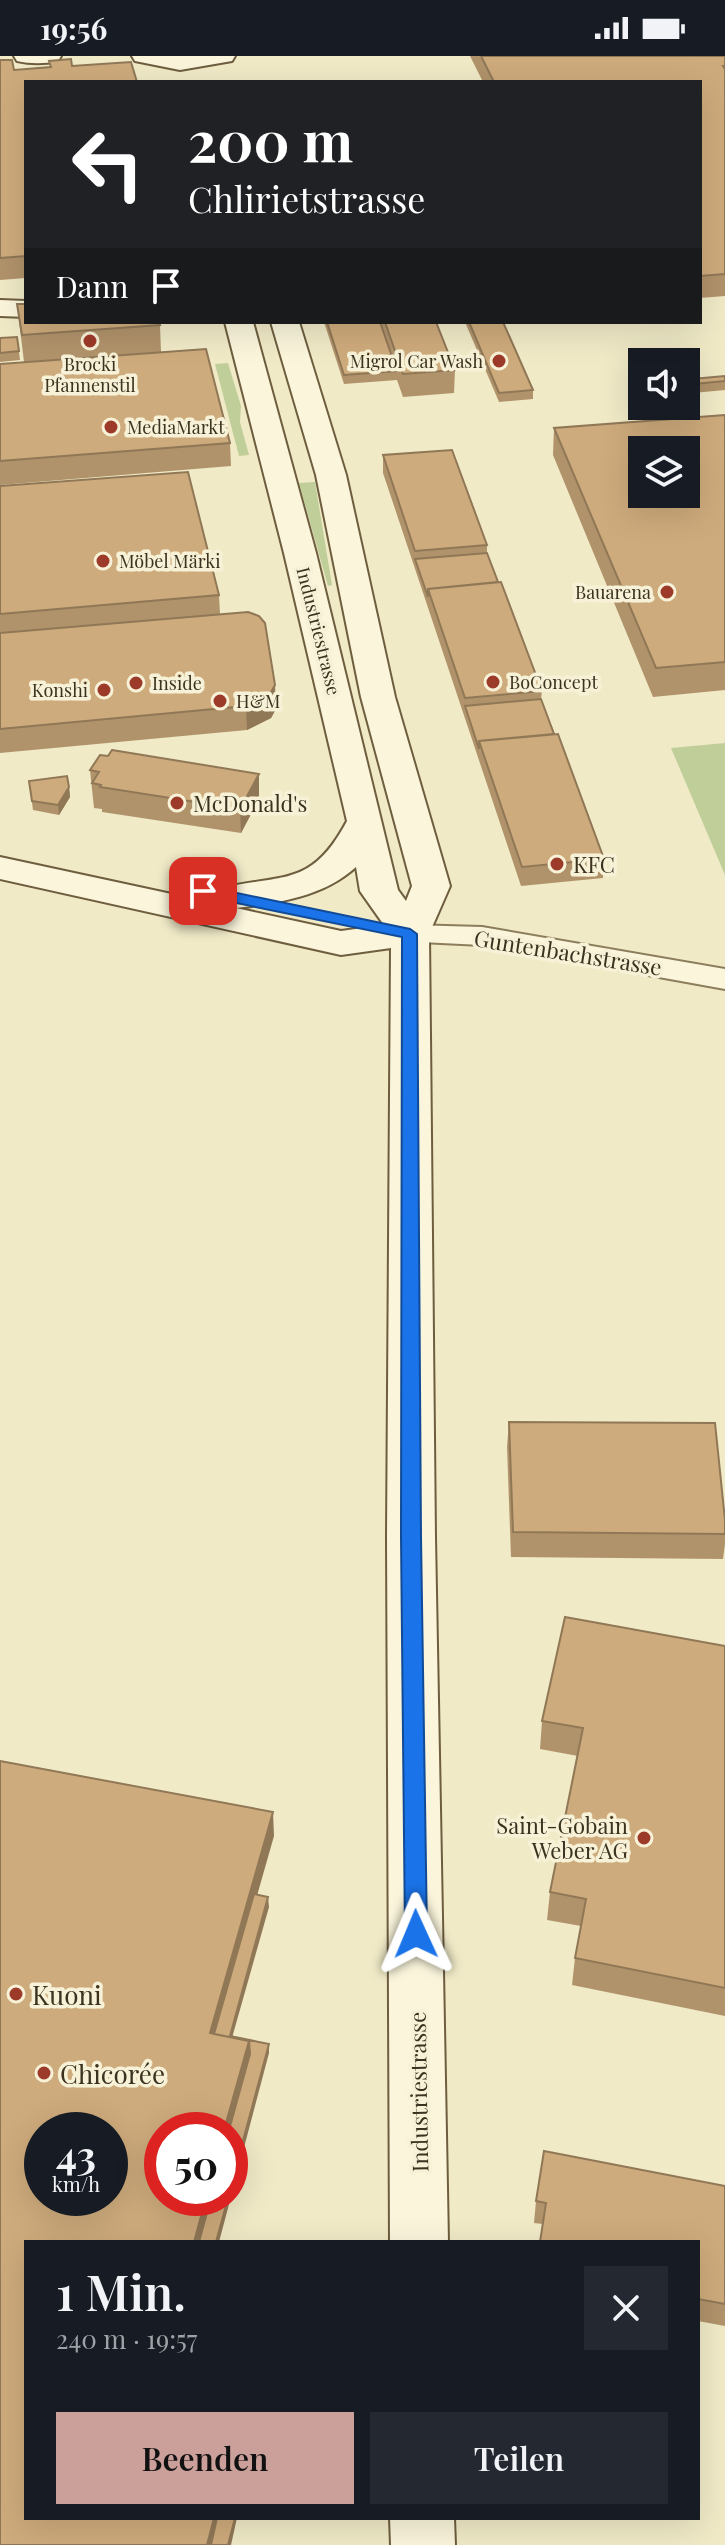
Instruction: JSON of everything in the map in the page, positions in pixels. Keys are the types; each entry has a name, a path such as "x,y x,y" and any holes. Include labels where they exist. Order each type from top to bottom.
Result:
{"main road":[{"path":"26,56 49,56"},
{"path":"150,58 209,66"},
{"path":"150,58 168,80"},
{"path":"0,308 24,309"},
{"name":"Industriestrasse","path":"240,324 365,821 379,891 410,934"},
{"name":"Industriestrasse","path":"286,324 331,475 378,697 431,886 410,934 411,1537 419,2240"},
{"path":"232,897 282,891 322,874 343,859 365,821"},
{"path":"0,852 410,934"},
{"path":"0,868 341,943 410,934"},
{"path":"422,2520 423,2545"}],"street":[{"name":"Guntenbachstrasse","path":"410,934 482,936 725,979"}],"green space":[{"path":"228,363 241,406 240,422 249,455 239,456 215,364"},
{"path":"315,482 332,585 328,586 299,483"},
{"path":"725,743 725,875 671,748"}],"building":[{"path":"481,56 725,56 725,274 702,276 702,80 493,80"},
{"path":"71,59 72,66 131,62 136,80 24,80 24,256 0,258 0,60 12,60 14,70 51,67 49,61"},
{"path":"17,304 24,304 24,324 160,325 22,335"},
{"path":"328,324 381,324 397,371 344,375"},
{"path":"386,324 437,324 455,370 403,374"},
{"name":"Migrol Car Wash","path":"470,324 504,324 533,390 499,393"},
{"path":"17,337 19,351 0,353 0,338"},
{"name":"MediaMarkt","path":"206,349 230,443 0,461 0,364"},
{"path":"725,376 725,381 700,383 700,378"},
{"name":"Bauarena","path":"725,415 725,662 656,668 554,428 700,420 700,417"},
{"path":"452,450 487,545 415,551 383,455"},
{"name":"Möbel Märki","path":"188,472 219,595 0,614 0,486"},
{"path":"487,553 498,582 428,589 428,597 415,559"},
{"path":"501,582 542,691 465,698 428,589"},
{"name":"Inside","path":"248,612 259,616 265,623 275,685 270,694 246,706 0,729 0,633"},
{"path":"541,699 554,734 479,741 479,749 465,706"},
{"path":"558,734 604,859 522,867 479,741"},
{"path":"112,750 259,774 240,809 100,787 92,783 99,772 90,770 100,755 108,756"},
{"path":"67,776 69,787 58,805 32,801 29,781"},
{"path":"509,1422 715,1423 725,1534 513,1532"},
{"name":"Saint-Gobain Weber AG","path":"565,1617 725,1646 725,1988 575,1958 586,1899 550,1892 583,1728 542,1721"},
{"path":"0,1761 273,1812 210,2033 249,2041 229,2112 144,2112 144,2216 201,2216 195,2240 24,2240 24,2520 213,2520 207,2545 0,2545"},
{"path":"254,1894 268,1897 230,2036 269,2044 248,2122 248,2112 234,2112 250,2054 249,2041 214,2034"},
{"path":"544,2151 725,2186 725,2304 700,2299 700,2240 540,2240 546,2203 536,2201"},
{"path":"206,2216 223,2216 217,2240 200,2240"},
{"path":"217,2520 234,2520 228,2545 211,2545"}],"place":[{"name":"Brocki Pfannenstil","path":"90,341"},
{"name":"Migrol Car Wash","path":"499,361"},
{"name":"MediaMarkt","path":"111,427"},
{"name":"Möbel Märki","path":"103,561"},
{"name":"Bauarena","path":"667,592"},
{"name":"BoConcept","path":"493,682"},
{"name":"Inside","path":"136,683"},
{"name":"Konshi","path":"104,690"},
{"name":"H&M","path":"220,701"},
{"name":"McDonald's","path":"177,803"},
{"name":"KFC","path":"557,864"},
{"name":"Saint-Gobain Weber AG","path":"644,1838"},
{"name":"Kuoni","path":"16,1994"},
{"name":"Chicorée","path":"44,2073"}],"route":[{"path":"203,891 410,934 411,1537 416,1934"}]}
